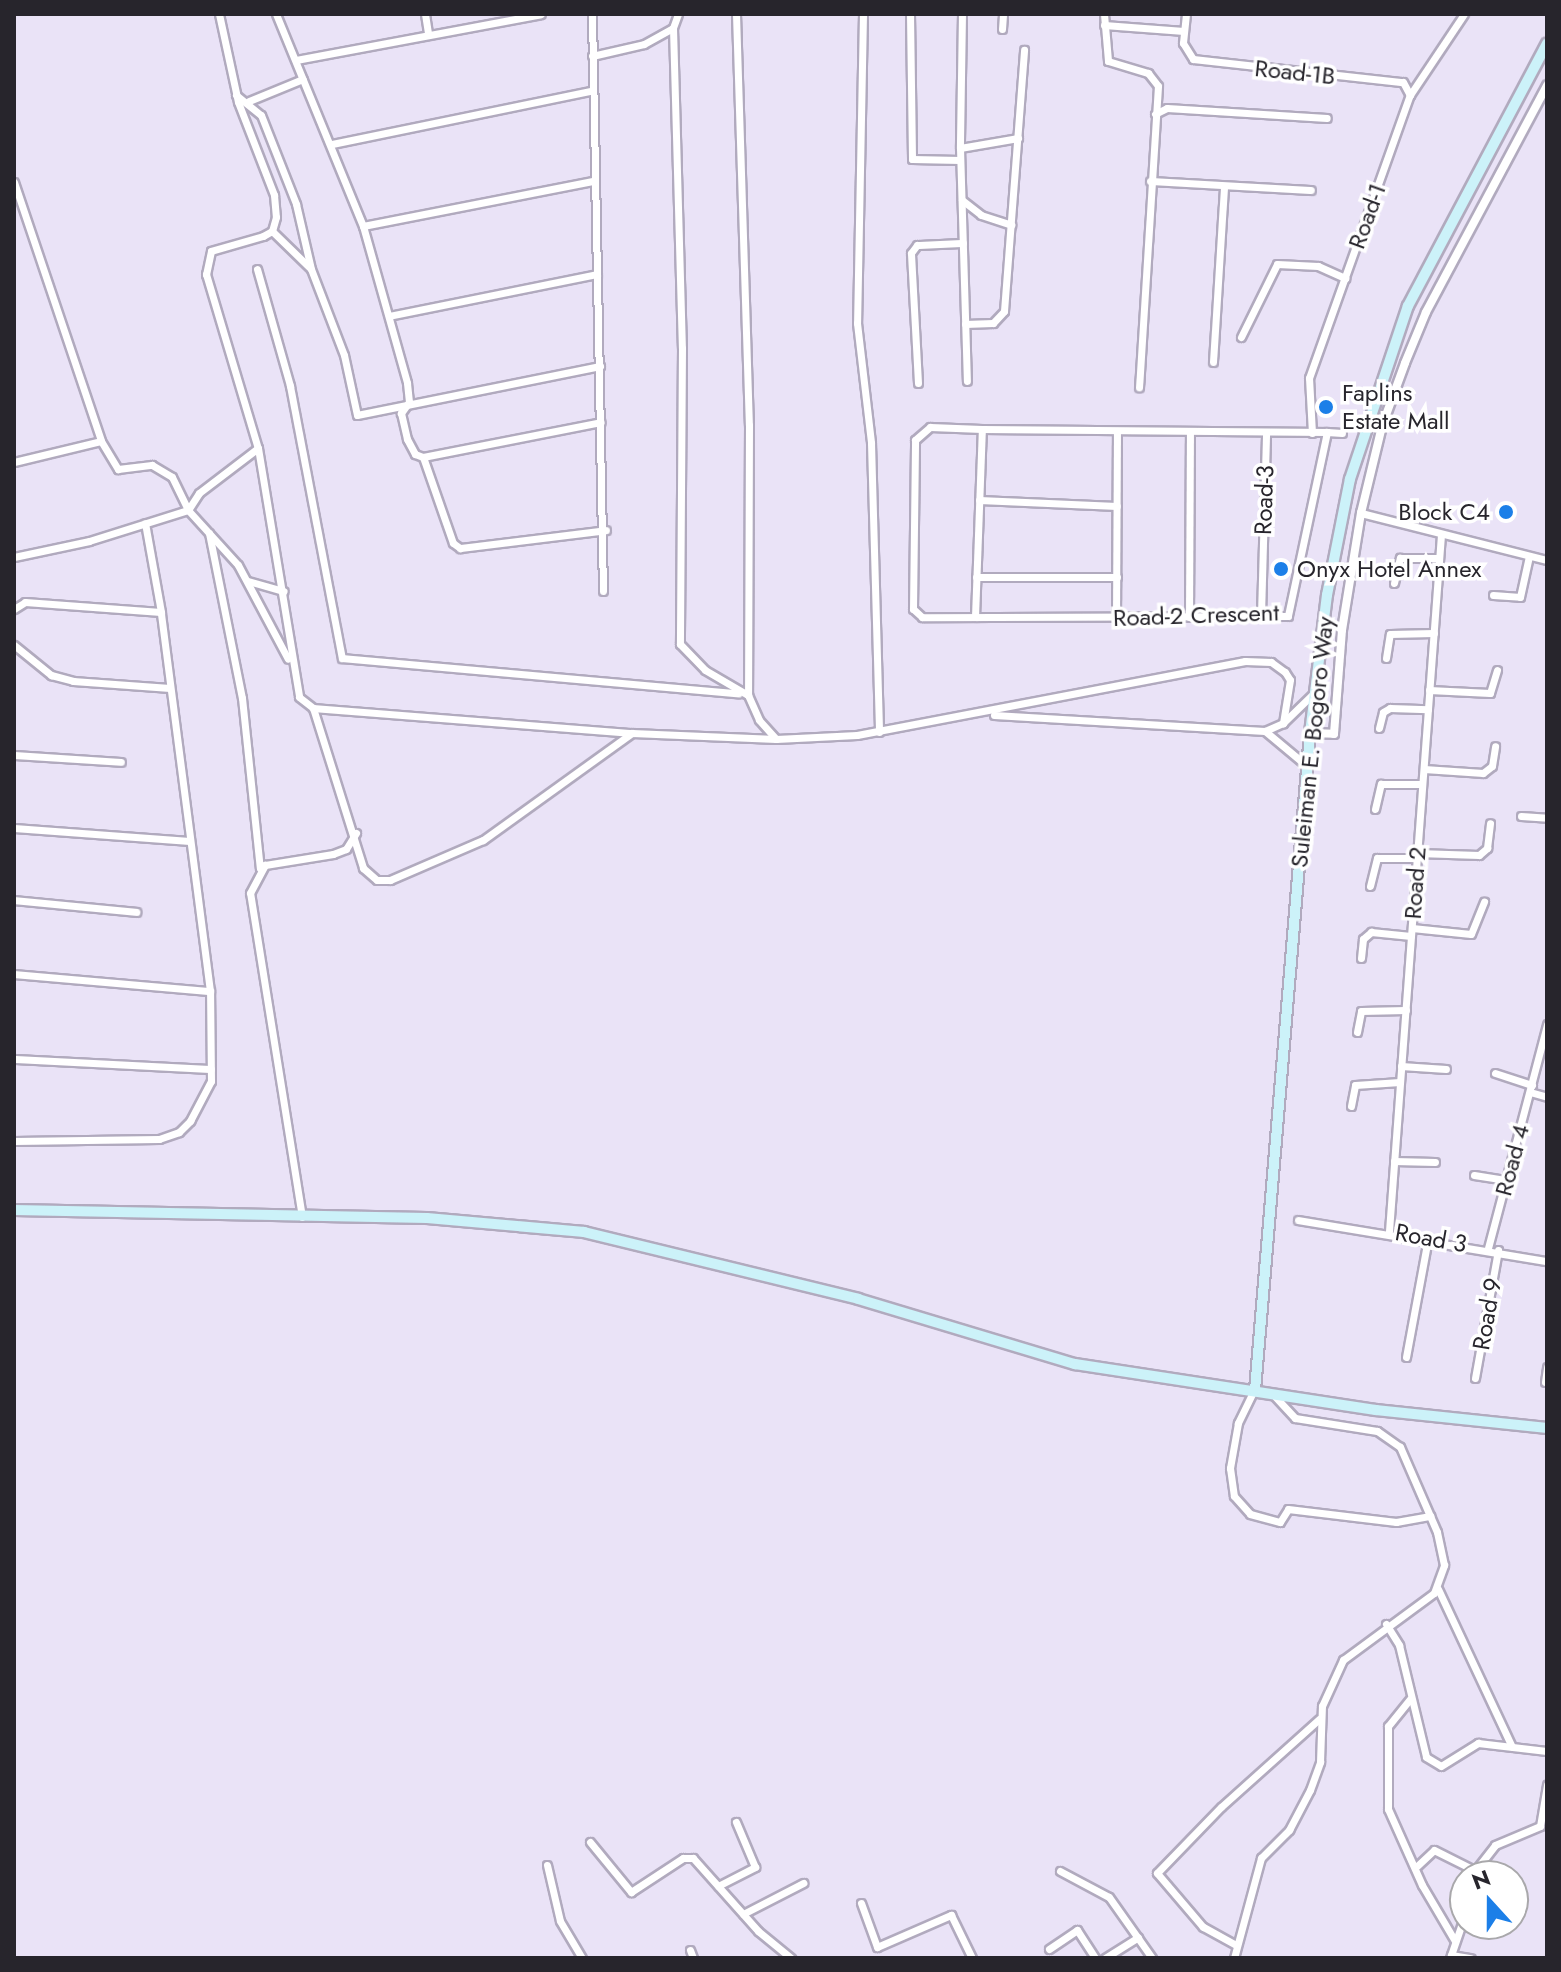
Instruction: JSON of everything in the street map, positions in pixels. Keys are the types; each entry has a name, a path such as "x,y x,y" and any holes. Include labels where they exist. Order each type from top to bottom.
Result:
{"main road":[{"name":"Suleiman E. Bogoro Way","path":"1255,1390 1310,733 1341,520 1379,382 1424,274 1547,43"},
{"path":"14,1210 427,1218 584,1232 858,1299 1075,1364 1547,1428"}],"street":[{"path":"219,14 236,95 274,195 272,231 311,269"},
{"path":"276,14 332,144 363,226 409,402 401,413 415,454 423,457 601,422"},
{"path":"425,14 428,33"},
{"path":"296,60 514,16 541,14"},
{"path":"592,14 593,181 606,530 603,591"},
{"path":"678,14 673,28 682,348 680,644 738,693"},
{"path":"736,14 749,425 748,695 759,720 776,739"},
{"path":"863,14 857,323 871,443 879,732"},
{"path":"910,14 912,159 960,160"},
{"path":"962,14 960,160 967,381"},
{"path":"1002,29 1003,14"},
{"path":"1104,14 1108,61 1155,77 1139,387"},
{"path":"1104,25 1184,31 1186,14"},
{"name":"Road-1","path":"1312,433 1309,378 1410,95 1464,14"},
{"path":"592,56 644,44 673,28"},
{"name":"Road-1B","path":"1184,31 1183,43 1193,59 1403,82 1410,95"},
{"path":"965,324 993,323 1003,316 1024,50"},
{"path":"249,101 303,79"},
{"name":"Suleiman E. Bogoro Way","path":"1310,733 1334,734 1342,630 1361,513 1382,426 1426,312 1547,85"},
{"path":"332,144 591,91"},
{"path":"236,95 249,101 269,132 296,204 311,269 344,355 357,415 409,402 600,366"},
{"path":"1155,114 1167,108 1327,118"},
{"path":"960,148 1018,138"},
{"path":"363,226 593,181"},
{"path":"1150,181 1311,190"},
{"path":"14,182 101,441 118,469 152,465 172,477 188,510 208,530 247,581 291,665"},
{"path":"1213,362 1224,186"},
{"path":"962,200 981,215 1011,225"},
{"path":"272,231 220,245 206,262 258,448 284,591 291,665 299,697 313,708 632,733 776,739 879,732 1245,661 1271,662 1290,680 1283,723"},
{"path":"918,383 911,253 917,245 963,243"},
{"path":"1241,337 1277,264 1318,266 1345,278"},
{"path":"257,269 290,386 342,658 748,695"},
{"path":"389,316 597,274"},
{"path":"975,617 982,429 1342,433"},
{"name":"Road-2 Crescent","path":"982,429 921,431 915,440 913,609 917,615 1284,617 1291,611 1327,432"},
{"path":"1116,618 1117,431"},
{"path":"1189,617 1190,432"},
{"name":"Road-3","path":"1261,615 1266,432"},
{"path":"14,462 101,441"},
{"path":"14,557 188,510 199,493 258,448"},
{"path":"423,457 446,531 460,548 606,530"},
{"path":"979,500 1117,506"},
{"path":"1361,513 1547,560"},
{"path":"14,1141 159,1139 190,1121 206,1097 211,1069 210,991 161,612 145,523"},
{"path":"208,530 242,698 260,868 250,893 302,1217"},
{"name":"Road 2","path":"1389,1231 1441,535"},
{"path":"1493,595 1520,597 1529,556"},
{"path":"1394,583 1400,558 1439,558"},
{"path":"976,577 1117,577"},
{"path":"247,581 284,591"},
{"path":"14,609 25,602 161,612"},
{"path":"1386,658 1390,634 1434,633"},
{"path":"14,645 51,675 73,681 170,688"},
{"path":"1429,690 1490,693 1497,670"},
{"path":"980,714 1265,731 1283,723 1314,693"},
{"path":"313,708 326,762 356,833 368,873 390,880 407,876 483,840 632,733"},
{"path":"1379,728 1390,708 1428,709"},
{"path":"1265,731 1307,766"},
{"path":"1424,769 1483,773 1492,766 1495,746"},
{"path":"14,755 121,762"},
{"path":"1375,809 1381,784 1422,784"},
{"path":"1521,816 1547,818"},
{"path":"1370,886 1377,858 1479,855 1487,848 1490,823"},
{"path":"14,828 190,841"},
{"path":"260,868 333,854 346,849 356,833"},
{"path":"14,900 136,912"},
{"path":"1361,958 1363,939 1371,932 1471,934 1484,902"},
{"path":"14,974 210,991"},
{"path":"1357,1032 1361,1011 1406,1010"},
{"name":"Road 4","path":"1488,1248 1547,1024"},
{"path":"14,1059 211,1069"},
{"path":"1401,1066 1446,1069"},
{"path":"1495,1073 1547,1097"},
{"path":"1351,1106 1355,1085 1400,1082"},
{"path":"1394,1161 1435,1162"},
{"path":"1474,1175 1507,1180"},
{"name":"Road 3","path":"1298,1220 1389,1231 1547,1261"},
{"path":"1406,1357 1428,1238"},
{"name":"Road 9","path":"1475,1378 1498,1250"},
{"path":"1545,1382 1547,1367"},
{"path":"1255,1390 1238,1423 1230,1468 1234,1496 1250,1514 1280,1522 1288,1509 1396,1522 1430,1516"},
{"path":"1272,1393 1295,1418 1377,1431 1400,1447 1430,1516 1444,1565 1438,1589 1512,1747"},
{"path":"1234,1958 1261,1858 1289,1830 1310,1790 1320,1762 1319,1719 1345,1657 1369,1644 1386,1624 1438,1589"},
{"path":"1386,1624 1399,1645 1426,1757 1441,1766 1478,1743 1547,1751"},
{"path":"1410,1699 1388,1726 1384,1748 1388,1809 1417,1866 1422,1885 1455,1941 1450,1956 1471,1958"},
{"path":"1236,1945 1203,1927 1157,1873 1221,1807 1319,1719"},
{"path":"1483,1860 1495,1845 1544,1828 1547,1785"},
{"path":"718,1886 755,1867 736,1822"},
{"path":"590,1842 629,1891 690,1857 743,1914 791,1958"},
{"path":"1417,1866 1434,1850 1451,1860"},
{"path":"547,1865 560,1921 582,1958"},
{"path":"1060,1871 1109,1897 1152,1958"},
{"path":"743,1914 803,1883"},
{"path":"861,1903 877,1947 951,1915 972,1958"},
{"path":"1049,1949 1077,1930 1095,1958"},
{"path":"1105,1958 1138,1937"}],"place":[{"name":"Faplins Estate Mall","path":"1326,407"},
{"name":"Block C4","path":"1506,512"},
{"name":"Onyx Hotel Annex","path":"1281,569"}]}
